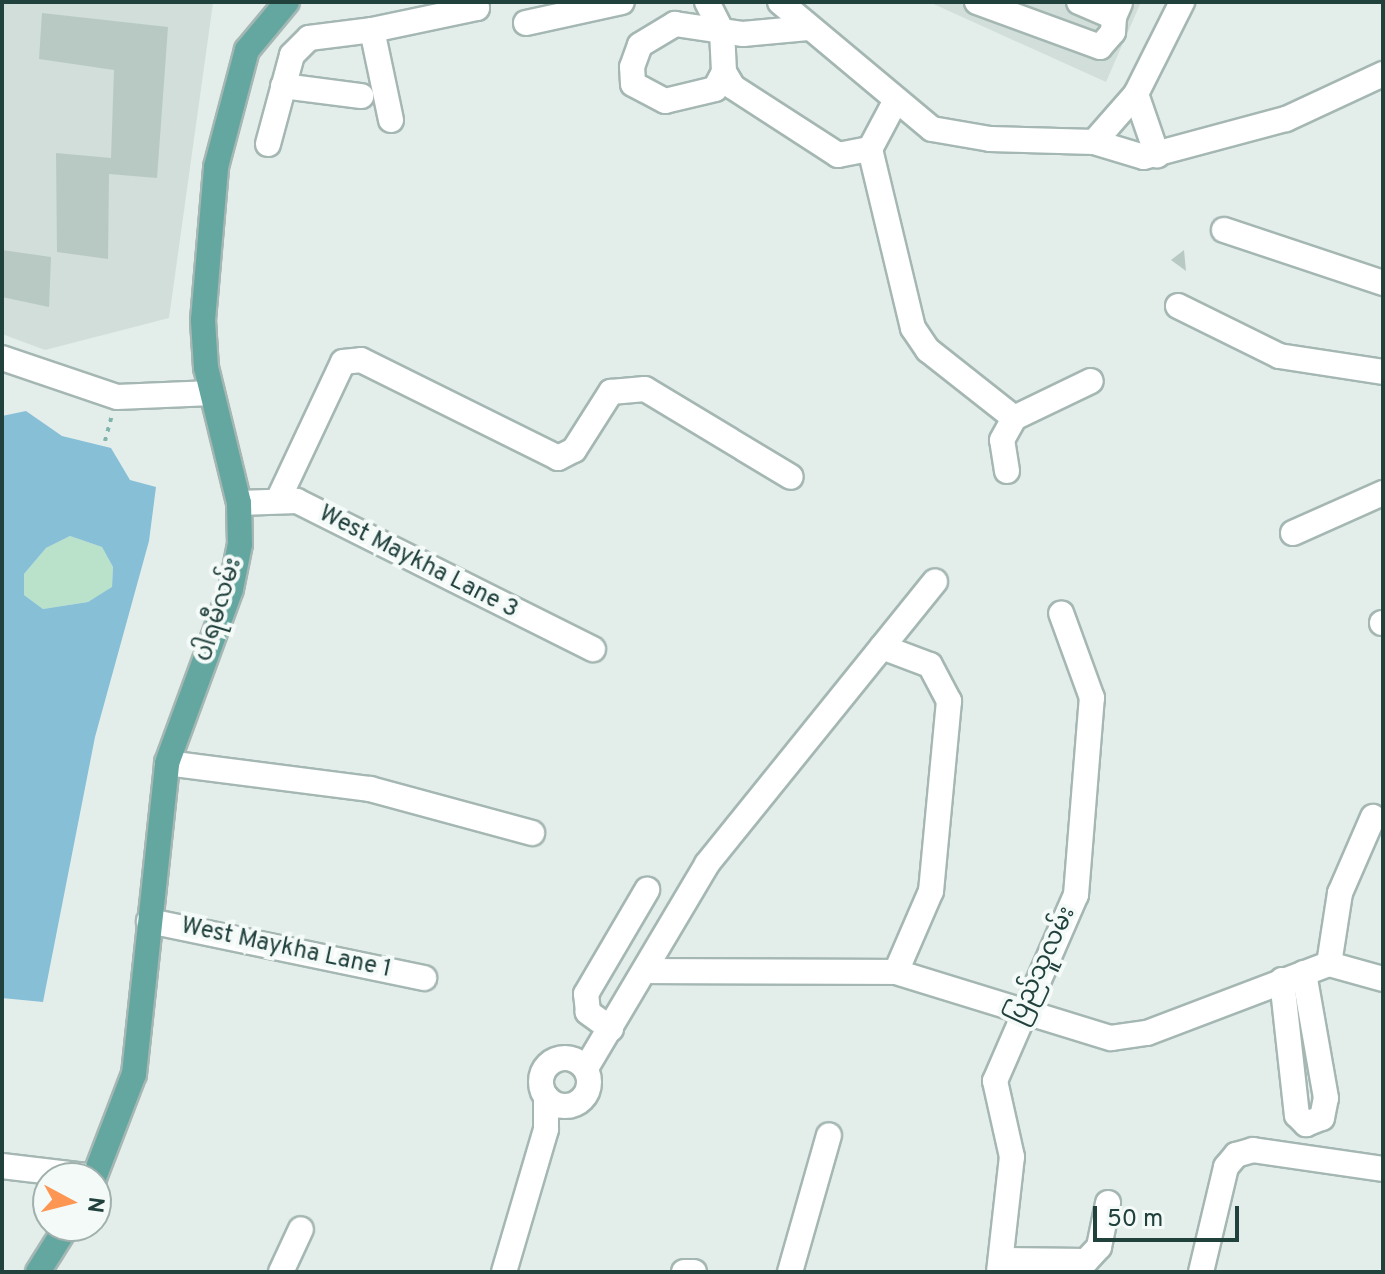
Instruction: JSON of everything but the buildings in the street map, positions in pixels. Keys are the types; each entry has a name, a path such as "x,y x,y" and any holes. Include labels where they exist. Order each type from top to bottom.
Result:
{"main road":[{"name":"ပါရမီလမ်း","path":"100,1162 134,1074 167,763 231,589 239,503 212,393 203,320 206,242 228,101 247,50 287,2"},
{"path":"38,1272 57,1242"}],"street":[{"path":"268,144 292,55 309,38 372,30 477,8 476,2"},
{"path":"526,23 622,2"},
{"path":"707,2 722,31 724,72 733,87 838,155 870,149"},
{"path":"780,2 932,129 1094,142 1118,153 1157,155 1286,119 1383,74"},
{"path":"977,2 1100,47 1113,32 1118,9 1079,2"},
{"path":"1094,142 1136,94 1182,2"},
{"path":"724,72 715,89 665,101 633,84 632,67 640,45 658,29 675,24 722,31 808,28"},
{"path":"372,30 391,120"},
{"path":"283,86 361,96"},
{"path":"1136,94 1157,155"},
{"path":"896,100 870,149 913,328 928,350 1014,418"},
{"path":"1224,230 1383,283"},
{"path":"1178,306 1279,356 1383,372"},
{"path":"2,358 117,397 212,393"},
{"path":"239,503 279,498 343,362 361,360 558,458 574,450 611,392 645,389 791,477"},
{"path":"1007,471 1002,440 1014,418 1091,381"},
{"path":"1293,533 1383,493"},
{"name":"West Maykha Lane 3","path":"279,498 593,649"},
{"path":"546,1097 576,1104 590,1084 586,1068 649,971 707,864 935,581"},
{"name":"ပြည်သူလမ်း","path":"1001,1266 1012,1157 995,1081 1019,1015 1076,895 1092,698 1061,613"},
{"path":"882,647 930,665 949,701 931,891 896,972"},
{"path":"167,763 370,789 532,833"},
{"path":"1329,964 1340,893 1373,817"},
{"path":"611,1029 588,1012 586,994 647,890"},
{"name":"West Maykha Lane 1","path":"149,921 424,978"},
{"path":"649,971 896,972 1019,1015 1129,1038 1329,964 1383,979"},
{"path":"1293,976 1326,1098 1322,1118 1306,1124 1297,1115 1293,976"},
{"path":"504,1272 546,1129 546,1097 541,1075 551,1062 565,1057 586,1068"},
{"path":"790,1272 829,1135"},
{"path":"1201,1272 1236,1155 1253,1150 1383,1169"},
{"path":"2,1166 32,1170"},
{"path":"1001,1266 1086,1261 1099,1247 1108,1203"},
{"path":"281,1272 301,1229"},
{"path":"684,1272 694,1272"}],"shaded area":[{"path":"2,2 213,3 169,318 45,350 2,334"},
{"path":"929,2 1141,2 1106,82"}],"green space":[{"path":"70,536 102,547 113,567 112,588 88,602 43,609 24,595 24,574 46,548"}],"water":[{"path":"26,411 62,436 111,448 130,480 156,487 149,541 95,737 43,1002 2,998 2,416","holes":["70,536 102,547 113,567 112,587 88,602 43,609 24,595 24,574 46,548"]}]}
